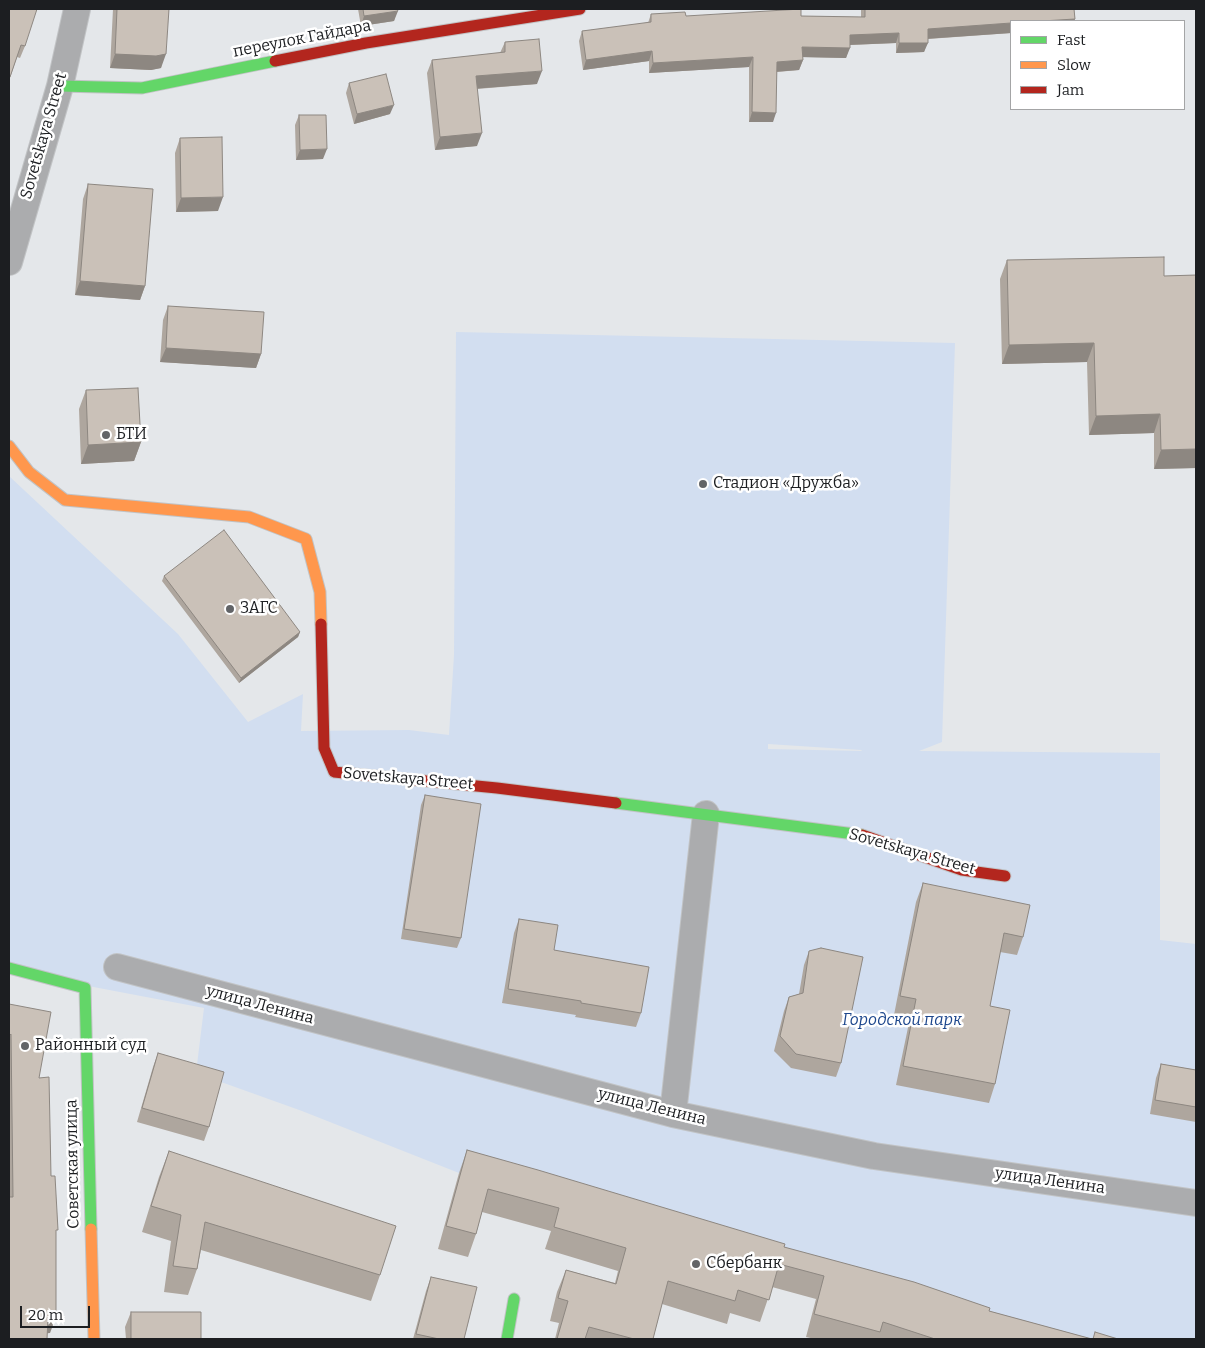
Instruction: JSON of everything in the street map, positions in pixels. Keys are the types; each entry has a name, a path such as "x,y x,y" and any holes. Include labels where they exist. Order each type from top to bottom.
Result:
{"street":[{"name":"Sovetskaya Street","path":"9,262 60,86 77,9"},
{"name":"переулок Гайдара","path":"60,86 142,88 366,43 580,9"},
{"name":"Sovetskaya Street","path":"9,446 28,472 65,500 249,517 306,539 320,592 324,748 334,772 497,788 858,834 962,870 1005,876"},
{"path":"673,1114 706,814"},
{"name":"улица Ленина","path":"117,967 673,1114 874,1156 1196,1202"},
{"name":"Советская улица","path":"9,968 85,988 94,1339"},
{"path":"507,1339 514,1299"}],"green space":[{"name":"Городской парк","path":"456,332 955,343 942,742 919,751 1160,753 1160,940 1196,944 1196,1339 1037,1339 459,1173 302,1111 196,1073 204,1008 83,985 9,968 9,476 178,634 248,722 303,694 301,731 409,730 449,735 454,655","holes":["768,744 861,750 768,749"]}],"building":[{"path":"9,9 37,9 25,46 21,45 10,77 9,76"},
{"path":"117,9 169,9 166,54 156,56 115,54"},
{"path":"363,9 397,9 398,11 364,16"},
{"path":"801,9 801,16 865,17 865,9 1074,9 1075,19 1010,20 1010,23 928,29 928,43 899,43 899,33 850,35 850,48 802,47 803,60 777,62 776,113 752,112 753,57 653,63 652,51 586,60 582,31 651,22 651,14 685,12 686,16"},
{"path":"539,39 542,71 476,76 482,133 440,137 432,60 505,52 505,42"},
{"path":"386,74 394,105 357,114 349,83"},
{"path":"299,115 326,115 327,149 300,150"},
{"path":"222,137 223,197 181,198 180,138"},
{"path":"88,184 153,189 145,286 80,281"},
{"path":"1164,257 1164,276 1196,275 1196,449 1161,450 1160,414 1096,416 1094,343 1009,345 1007,260"},
{"path":"168,306 264,312 261,354 166,348"},
{"path":"138,388 141,442 88,445 86,390"},
{"name":"ЗАГС","path":"224,530 300,632 241,678 164,576"},
{"path":"425,795 481,804 461,938 404,929"},
{"path":"923,883 1030,905 1023,937 1004,933 990,1006 1010,1010 995,1084 903,1066 916,999 900,996"},
{"path":"519,919 558,925 554,950 649,967 641,1013 508,989"},
{"path":"821,948 863,957 841,1063 796,1054 780,1036 789,997 803,993 809,951"},
{"path":"9,1004 51,1012 39,1078 49,1077 51,1176 55,1176 58,1230 56,1230 56,1317 48,1318 47,1339 9,1339 9,1197 13,1197"},
{"path":"158,1053 224,1072 209,1127 142,1108"},
{"path":"1161,1064 1196,1070 1196,1107 1155,1100"},
{"path":"467,1150 785,1244 784,1247 914,1282 990,1308 989,1311 1092,1339 935,1339 883,1322 880,1332 814,1314 824,1276 779,1264 769,1300 738,1290 735,1301 668,1281 653,1339 634,1339 589,1327 585,1339 557,1339 568,1301 558,1298 566,1270 616,1284 626,1248 554,1227 559,1208 488,1189 476,1234 446,1226"},
{"path":"169,1151 396,1226 380,1275 205,1222 197,1269 173,1266 181,1215 151,1206"},
{"path":"431,1277 477,1287 464,1339 439,1339 416,1334"},
{"path":"131,1312 201,1312 201,1339 131,1339"},
{"path":"1095,1332 1118,1339 1093,1339"}],"traffic: fast":[{"path":"60,86 142,88 275,61"},
{"path":"616,803 862,835"},
{"path":"9,968 85,988 91,1229"},
{"path":"507,1339 514,1299"}],"traffic: slow":[{"path":"9,446 29,472 65,500 249,517 306,539 320,592 321,624"},
{"path":"91,1229 94,1339"}],"traffic: jam":[{"path":"275,61 366,43 580,9"},
{"path":"321,624 324,748 334,772 497,788 616,803"},
{"path":"862,835 962,870 1005,876"}],"place":[{"name":"БТИ","path":"106,435"},
{"name":"Стадион «Дружба»","path":"703,484"},
{"name":"ЗАГС","path":"230,609"},
{"name":"Районный суд","path":"25,1046"},
{"name":"Сбербанк","path":"696,1264"}]}
